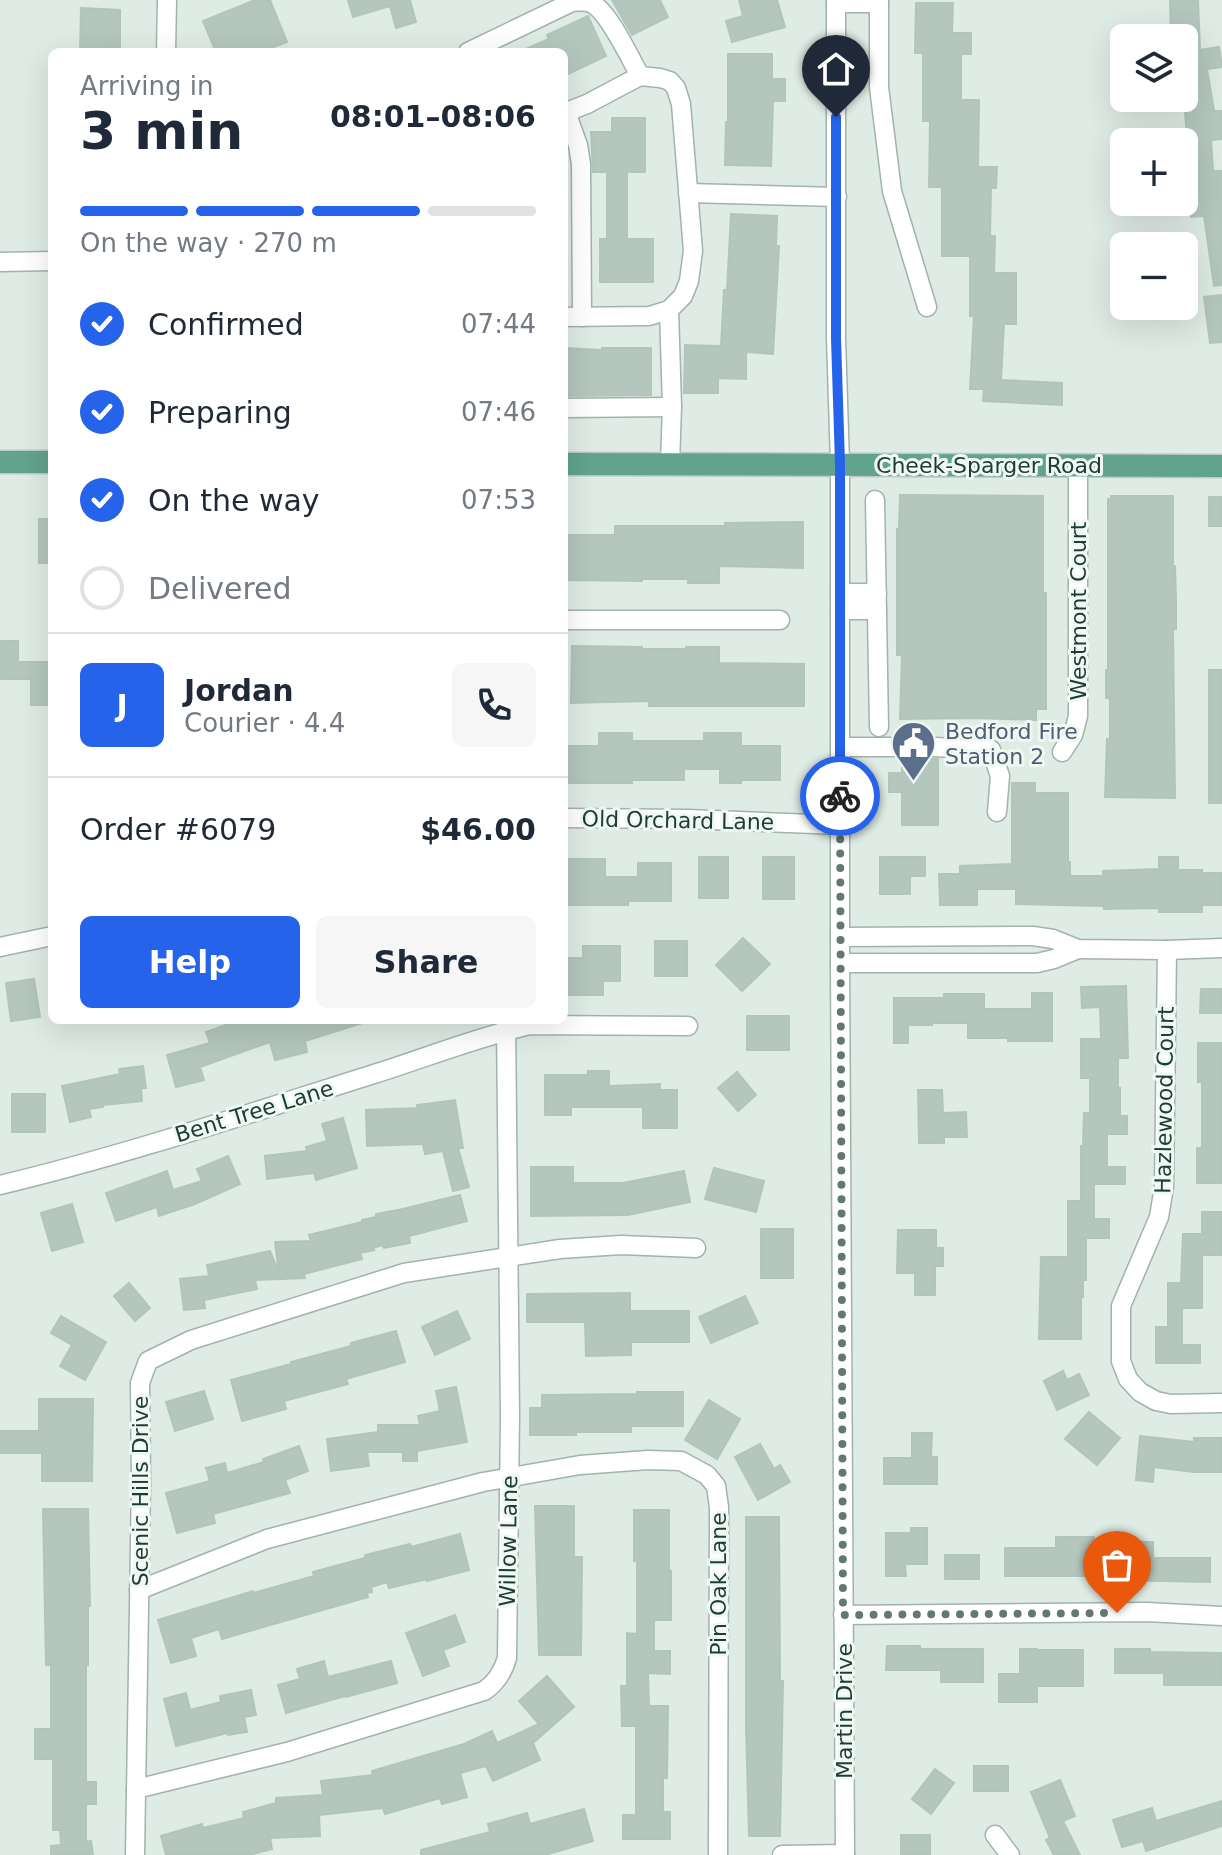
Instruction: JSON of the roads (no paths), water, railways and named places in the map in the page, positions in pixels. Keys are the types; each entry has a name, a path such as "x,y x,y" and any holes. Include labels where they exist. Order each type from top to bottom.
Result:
{"main road":[{"path":"0,462 48,462"},
{"name":"Cheek-Sparger Road","path":"568,464 1222,466"}],"street":[{"path":"166,48 167,0"},
{"path":"476,48 572,2 584,1 594,4 604,13 640,76"},
{"path":"836,2 879,1 879,87 892,191 927,307"},
{"name":"Martin Drive","path":"836,2 845,1855"},
{"path":"568,111 640,76 670,81 676,88 681,104 693,251 689,281 683,296 669,310 649,316 573,317 581,164 578,145 568,120"},
{"path":"688,193 837,197"},
{"path":"0,262 48,261"},
{"path":"669,310 670,463"},
{"path":"568,408 672,407"},
{"name":"Westmont Court","path":"1062,752 1073,735 1078,716 1078,465"},
{"path":"875,500 879,727"},
{"path":"840,601 877,602"},
{"path":"568,620 780,620"},
{"path":"840,747 991,750 1000,776 997,812"},
{"name":"Old Orchard Lane","path":"568,818 840,825"},
{"path":"840,937 1033,936 1053,939 1078,949 1222,948"},
{"path":"0,947 48,937"},
{"path":"840,963 1037,963 1078,949"},
{"name":"Hazlewood Court","path":"1167,950 1164,1187 1159,1217 1121,1306 1121,1361 1128,1379 1140,1392 1156,1401 1171,1404 1222,1403"},
{"name":"Bent Tree Lane","path":"0,1185 75,1167 374,1074 506,1025 688,1026"},
{"name":"Willow Lane","path":"136,1789 287,1752 484,1691 492,1686 503,1670 507,1658 510,1416 506,1025"},
{"path":"508,1256 621,1245 696,1248"},
{"name":"Scenic Hills Drive","path":"135,1855 140,1383 148,1361 191,1340 404,1273 508,1256"},
{"name":"Pin Oak Lane","path":"139,1590 267,1539 483,1482 580,1465 681,1461 707,1475 716,1486 719,1507 718,1855"},
{"path":"843,1615 1147,1612 1222,1616"},
{"path":"995,1835 1010,1855"},
{"path":"782,1855 845,1855"}],"place":[{"name":"Bedford Fire Station 2","path":"914,783"}]}
